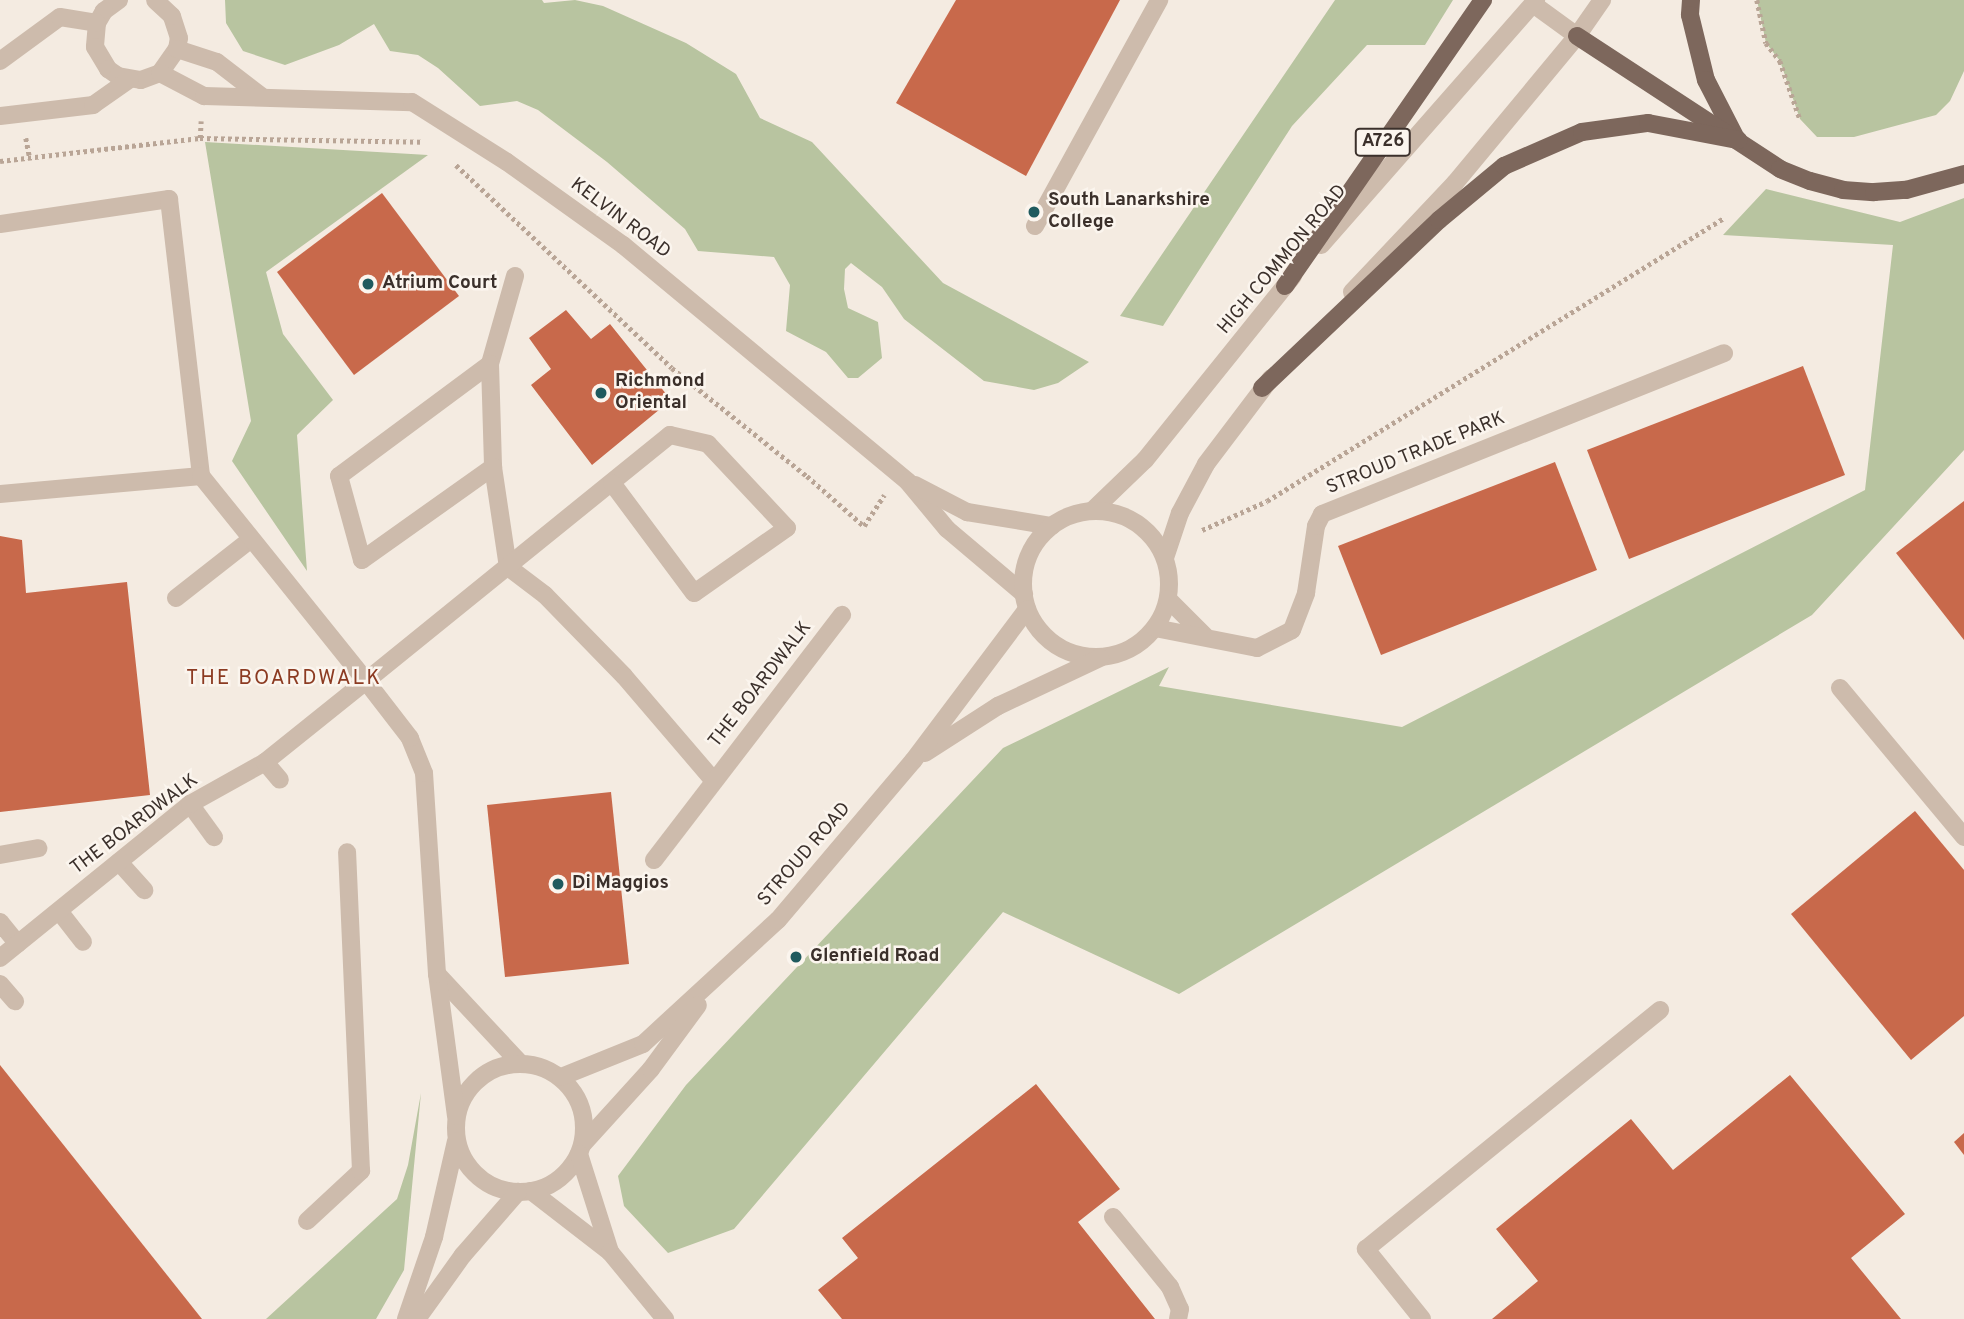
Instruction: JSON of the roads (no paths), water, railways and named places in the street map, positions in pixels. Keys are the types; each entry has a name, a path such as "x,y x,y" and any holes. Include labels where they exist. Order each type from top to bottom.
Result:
{"main road":[{"name":"A726","path":"1285,286 1483,0"},
{"path":"1691,0 1690,15 1706,80 1738,141"},
{"path":"1577,36 1780,169 1843,190 1906,190 1964,174"},
{"path":"1262,388 1439,220 1504,166 1582,132 1648,123 1738,141"}],"street":[{"path":"119,0 104,11 97,23 95,47 100,59 118,76 130,79 151,78 160,73 177,49 177,26 164,2"},
{"path":"1035,226 1159,0"},
{"path":"1168,551 1137,523 1116,513 1094,510 1072,515 1052,526 1038,539 1023,575 1026,602 1039,630 1057,646 1079,655 1102,657 1122,653 1140,643 1155,628 1168,600 1168,551 1180,513 1206,464 1262,388 1455,183 1577,36 1602,0"},
{"name":"HIGH COMMON ROAD","path":"1094,510 1154,450 1285,286 1534,2 1577,36"},
{"path":"0,61 60,17 97,23"},
{"path":"177,49 217,62 261,96"},
{"name":"KELVIN ROAD","path":"160,73 204,96 412,102 507,162 623,244 903,478 947,529 1026,602"},
{"path":"0,116 93,105 130,79"},
{"path":"0,224 169,199 201,476 410,738 424,773 437,974 456,1116 456,1141 434,1237 406,1319"},
{"path":"508,566 493,467 490,364 515,276"},
{"name":"STROUD TRADE PARK","path":"1205,636 1257,648 1292,631 1306,593 1316,526 1322,514 1724,353"},
{"path":"490,364 339,476 362,560 493,467"},
{"name":"THE BOARDWALK","path":"0,958 190,804 265,762 670,435 708,444 787,528 694,593 612,483"},
{"path":"0,494 201,476"},
{"name":"KELVIN ROAD","path":"903,478 967,513 1052,526"},
{"path":"176,598 250,540"},
{"name":"THE BOARDWALK","path":"508,566 545,595 624,677 714,781"},
{"path":"1168,600 1205,636"},
{"name":"STROUD ROAD","path":"561,1077 643,1044 778,920 913,761 1026,602"},
{"name":"THE BOARDWALK","path":"654,860 842,615"},
{"path":"1155,628 1205,636"},
{"name":"STROUD ROAD","path":"913,761 998,706 1102,657"},
{"path":"1840,688 1964,837"},
{"path":"265,762 280,780"},
{"path":"190,804 214,837"},
{"path":"0,855 38,848"},
{"path":"307,1221 361,1171 348,852"},
{"path":"119,862 144,890"},
{"path":"59,911 83,942"},
{"path":"0,922 18,944"},
{"name":"STROUD ROAD","path":"581,1149 651,1069 723,972"},
{"path":"437,974 520,1063"},
{"path":"0,984 15,1002"},
{"path":"1422,1319 1366,1249 1660,1010"},
{"path":"456,1116 464,1095 478,1078 498,1067 520,1063 542,1066 561,1077 573,1090 582,1107 585,1125 581,1149 568,1171 552,1184 525,1192 497,1188 478,1178 464,1161 456,1141"},
{"path":"581,1149 610,1252"},
{"path":"525,1192 610,1252 665,1319"},
{"path":"417,1319 463,1255 525,1192"},
{"path":"1113,1217 1170,1287 1180,1309 1178,1319"}],"place":[{"name":"South Lanarkshire College","path":"1034,212"},
{"name":"Atrium Court","path":"368,284"},
{"name":"Richmond Oriental","path":"601,393"},
{"name":"Di Maggios","path":"558,884"},
{"name":"Glenfield Road","path":"796,957"}],"district":[{"name":"THE BOARDWALK","path":"284,679"}]}
